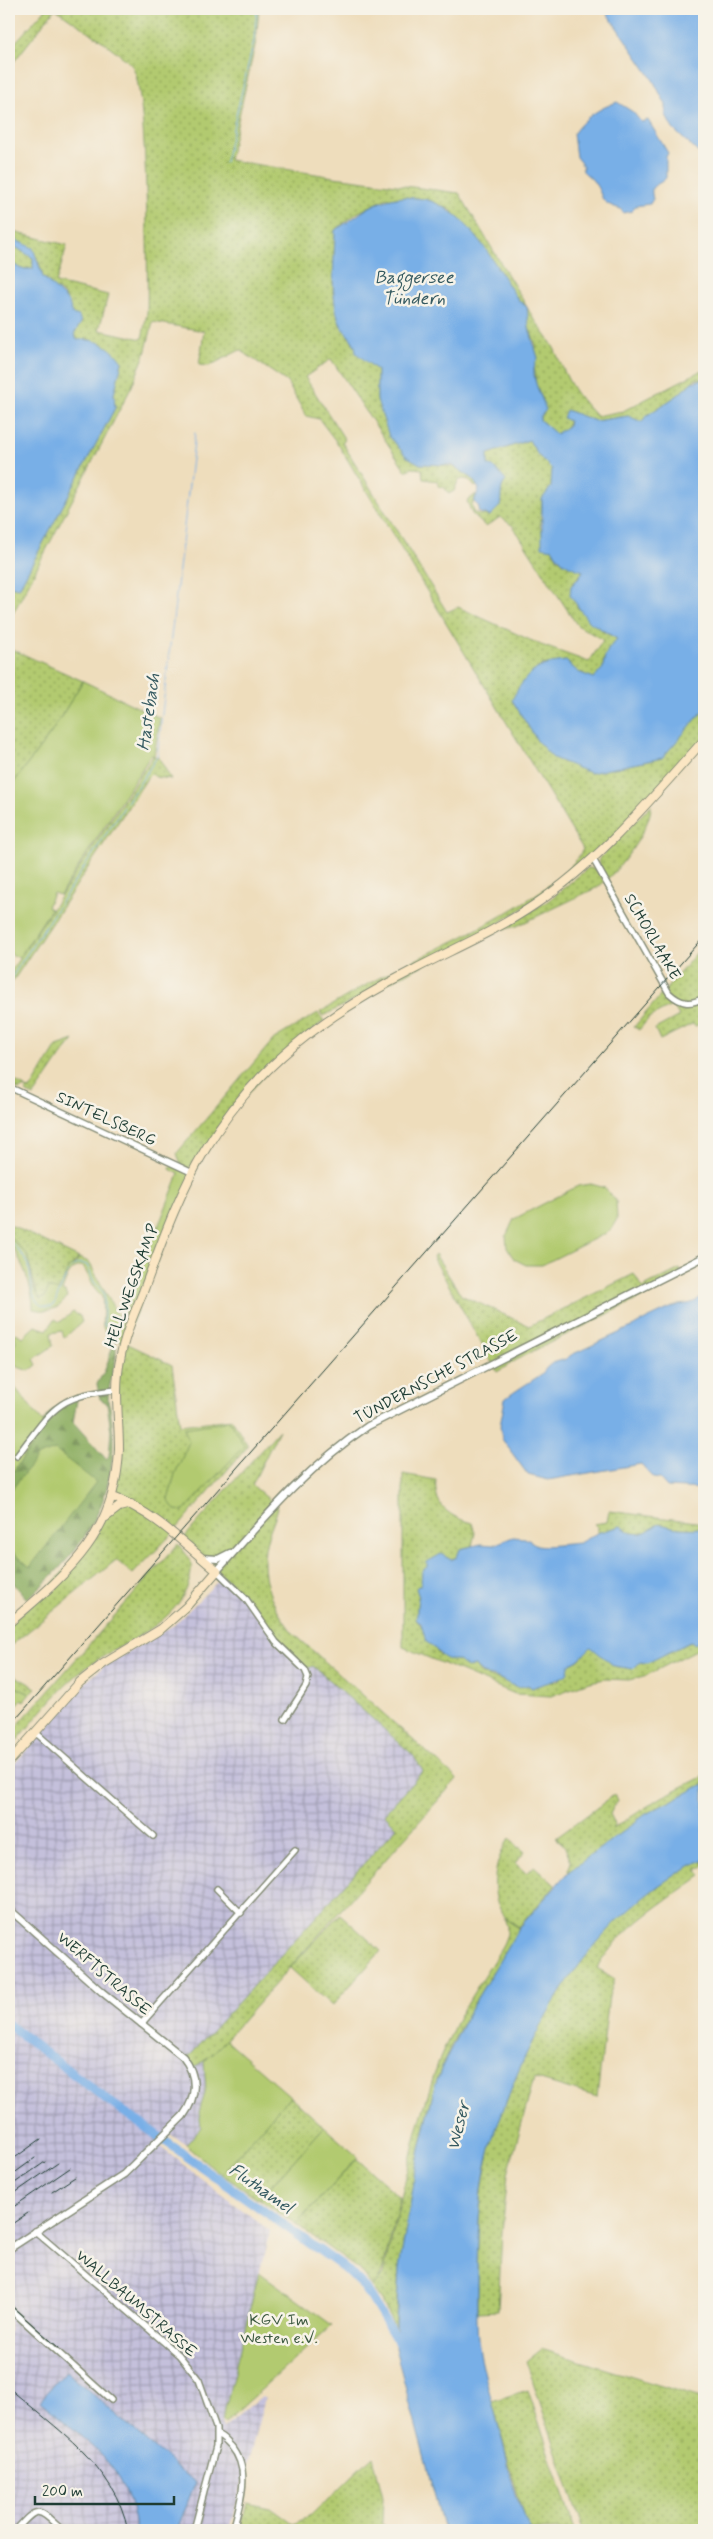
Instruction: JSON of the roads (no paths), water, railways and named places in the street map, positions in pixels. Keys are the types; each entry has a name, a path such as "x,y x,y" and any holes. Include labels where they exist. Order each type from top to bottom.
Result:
{"main road":[{"name":"HELLWEGSKAMP","path":"105,1518 113,1497 119,1448 117,1390 119,1361 124,1342 177,1205 192,1173 229,1114 259,1077 324,1021 358,1000 509,920 551,893 593,859 704,740"},
{"path":"9,1762 80,1682 103,1664 161,1629 186,1607 217,1571 160,1522 133,1504 113,1497"},
{"path":"9,1623 41,1596 73,1564 105,1518 119,1507 133,1504"}],"street":[{"name":"SCHORLAAKE","path":"593,859 669,993 677,1000 686,1004 704,998"},
{"name":"SINTELSBERG","path":"9,1087 192,1173"},
{"name":"TÜNDERNSCHE STRASSE","path":"217,1571 291,1488 315,1465 368,1426 704,1257"},
{"path":"17,1456 57,1406 69,1398 85,1393 117,1390"},
{"path":"201,1557 218,1560 236,1550"},
{"path":"217,1571 246,1598 276,1642 306,1670 308,1677 306,1686 285,1719"},
{"path":"36,1732 153,1836"},
{"path":"141,2024 295,1850"},
{"path":"217,1889 241,1913"},
{"name":"WERFTSTRASSE","path":"9,1909 141,2024 183,2057 192,2070 194,2093 193,2100 183,2116 124,2174 35,2232"},
{"path":"9,2249 35,2232"},
{"name":"WALLBAUMSTRASSE","path":"35,2232 186,2361 205,2393 216,2434"},
{"path":"9,2308 111,2400"},
{"path":"194,2530 216,2446 216,2434 222,2436 234,2449 243,2473 242,2498 233,2530"},
{"path":"16,2530 31,2513 37,2511 62,2530"}],"water":[{"path":"604,9 704,9 704,158 673,129 666,116 666,105 653,80"},
{"path":"617,102 633,112 641,122 648,120 668,153 666,157 666,178 654,186 652,190 653,199 650,204 635,206 632,211 623,213 621,209 605,202 593,180 582,170 583,166 576,157 573,134 592,114"},
{"name":"Baggersee Tündern","path":"404,197 431,201 459,219 482,244 519,301 527,307 529,328 538,358 535,364 534,377 546,410 540,417 540,420 556,434 568,426 569,421 563,418 566,410 595,421 628,416 642,422 646,416 678,395 692,382 704,379 704,710 662,758 590,773 553,758 538,742 512,700 527,677 540,667 548,664 566,661 578,672 594,678 603,668 607,652 617,639 588,621 570,595 571,586 583,571 565,564 553,549 542,547 542,499 551,487 552,469 538,455 529,440 488,454 488,465 495,468 506,481 502,489 500,506 490,516 478,512 479,507 474,502 479,489 472,478 452,465 420,464 406,456 389,436 377,400 377,370 356,353 356,348 342,327 337,312 333,277 335,230 374,205"},
{"path":"9,237 33,248 43,277 69,302 72,314 79,316 81,323 74,334 77,340 91,340 103,344 122,362 114,394 115,408 19,588 9,586 9,261 21,269 33,269 33,258 9,243"},
{"path":"704,1286 704,1489 667,1487 660,1479 654,1478 641,1464 548,1480 528,1475 502,1439 500,1426 505,1399 541,1375 553,1363 675,1306 694,1302 701,1296"},
{"path":"659,1523 681,1528 704,1528 704,1638 699,1639 696,1644 690,1642 647,1663 640,1662 633,1669 614,1666 591,1647 578,1660 569,1665 568,1673 564,1676 532,1688 528,1685 514,1686 485,1674 475,1666 466,1667 457,1660 447,1659 426,1642 421,1623 416,1618 419,1597 416,1588 421,1584 422,1571 427,1567 427,1562 441,1554 451,1560 457,1557 460,1549 481,1544 493,1545 513,1537 525,1538 537,1545 546,1546 579,1543 597,1533 621,1526 626,1530 640,1534"},
{"name":"Weser","path":"704,1784 704,1859 669,1879 637,1902 608,1930 582,1961 559,1994 539,2029 521,2065 494,2135 482,2185 479,2218 477,2267 478,2339 483,2368 512,2482 520,2507 531,2530 444,2530 395,2348 399,2268 414,2176 434,2089 442,2067 470,2010 519,1928 567,1873 646,1814"},
{"path":"66,2371 195,2483 177,2530 136,2530 132,2508 125,2489 115,2472 89,2442 40,2401"}],"waterway":[{"path":"225,162 254,41 257,9"},
{"name":"Hastebach","path":"9,981 157,757 195,433"},
{"name":"Hastebach","path":"9,1241 22,1255 28,1265 35,1299 44,1306 52,1307 65,1278 74,1266 80,1263 87,1265 94,1282 104,1293 104,1325 117,1336"},
{"name":"Fluthamel","path":"9,2025 110,2102 343,2267 365,2288 401,2347"}],"railway":[{"path":"9,1727 704,937"},
{"path":"9,2162 41,2139"},
{"path":"9,2151 13,2148"},
{"path":"9,2177 35,2158"},
{"path":"9,2187 45,2162"},
{"path":"9,2197 58,2163"},
{"path":"9,2210 70,2168"},
{"path":"52,2192 75,2177"},
{"path":"9,2226 28,2213"},
{"path":"9,2304 59,2348"},
{"path":"9,2388 64,2434 97,2467 111,2486 121,2507 128,2530"}],"park label":[{"name":"KGV Im Westen e.V.","path":"279,2329"}]}
